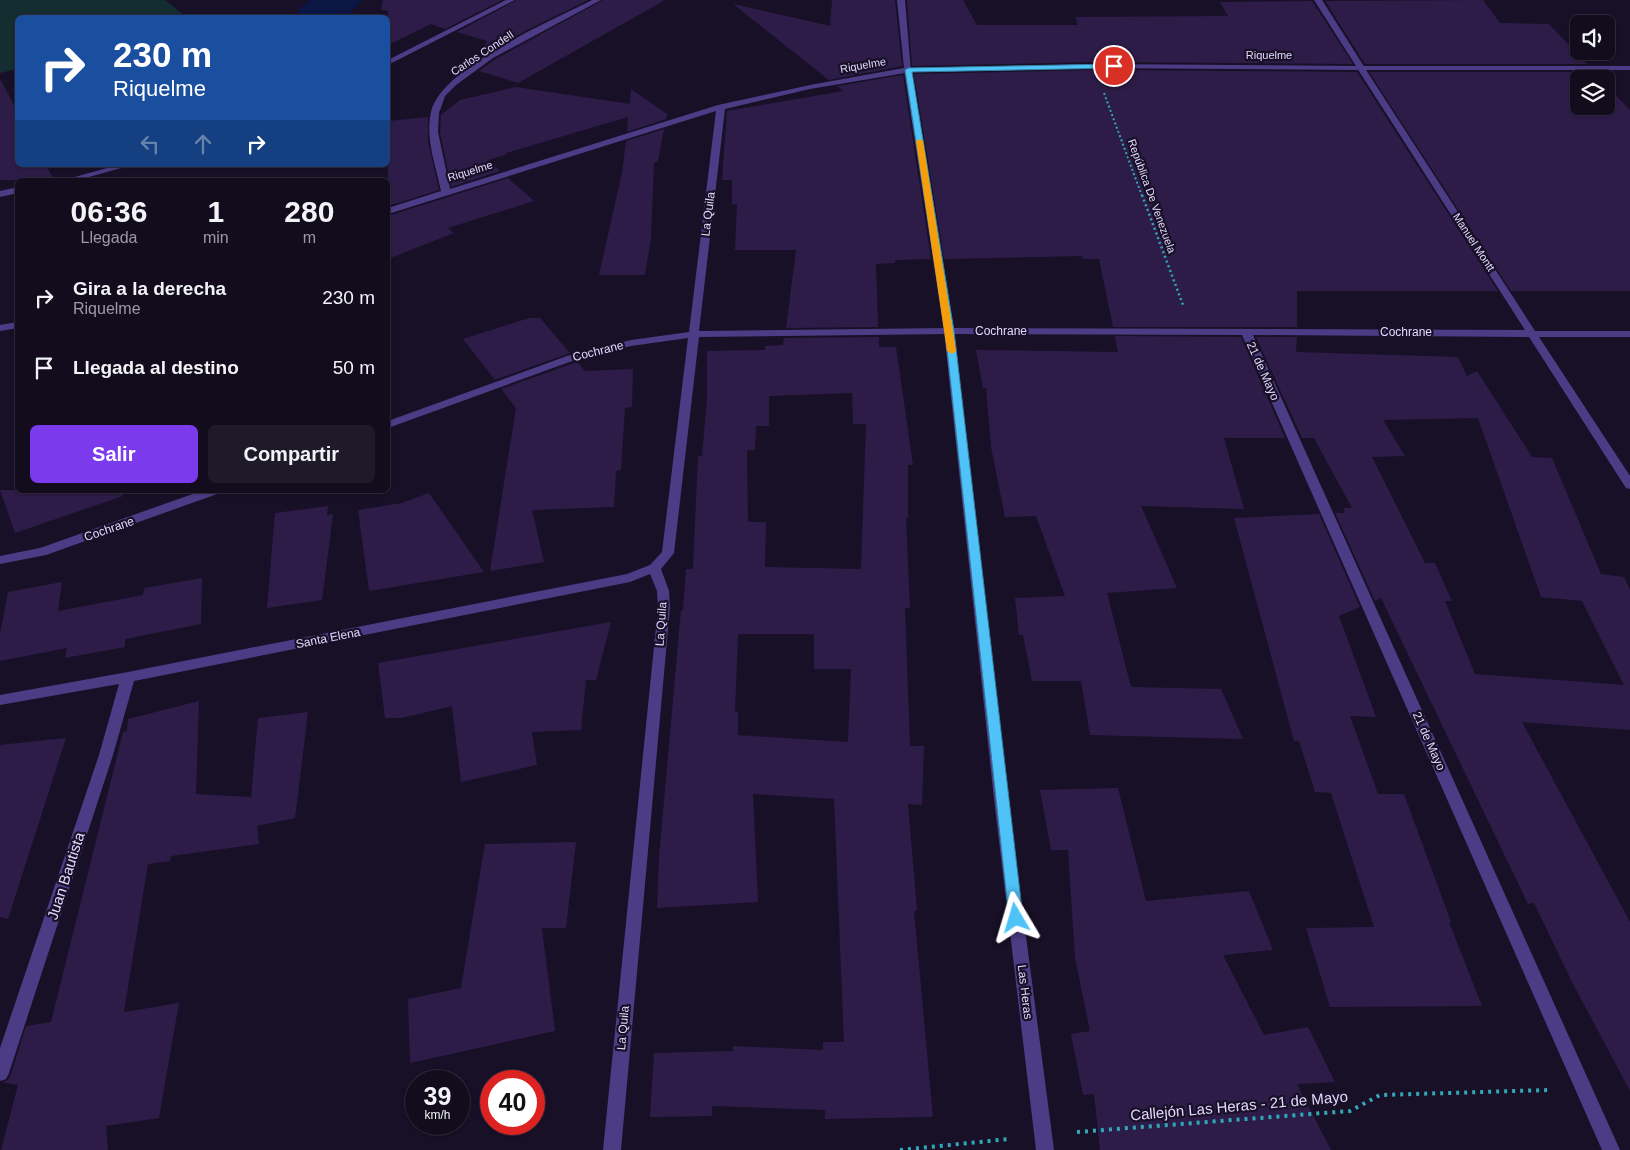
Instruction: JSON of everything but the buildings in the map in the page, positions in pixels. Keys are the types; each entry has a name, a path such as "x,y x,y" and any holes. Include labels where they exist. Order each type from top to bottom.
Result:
{"street":[{"path":"390,61 511,0"},
{"name":"Carlos Condell","path":"446,192 434,130 435,112 442,95 461,78 498,54 597,0"},
{"name":"Las Heras","path":"901,0 908,70 949,331 1003,809 1045,1150"},
{"name":"Manuel Montt","path":"1318,0 1630,485"},
{"name":"Riquelme","path":"390,210 721,107 810,87 908,70 1094,66 1630,68"},
{"name":"La Quila","path":"612,1150 664,607 663,591 654,568 668,553 721,107"},
{"path":"76,178 120,167"},
{"path":"0,194 15,191"},
{"path":"0,328 15,326"},
{"name":"Cochrane","path":"390,424 571,358 631,343 694,334 949,331 1533,332 1630,334"},
{"name":"21 de Mayo","path":"1246,332 1611,1150"},
{"name":"Cochrane","path":"0,560 42,552 208,493"},
{"name":"Santa Elena","path":"0,700 128,678 630,578 654,568"},
{"name":"Juan Bautista","path":"0,1073 106,755 128,678"}],"path":[{"name":"República De Venezuela","path":"1094,66 1193,332"},
{"name":"Callejón Las Heras - 21 de Mayo","path":"900,1150 1043,1135 1350,1111 1380,1095 1584,1089"}],"green space":[{"path":"0,0 165,0 184,15 15,15 15,69 0,73"}],"waterway":[{"path":"321,15 339,0"}],"slow traffic":[{"path":"919,141 952,351"}],"route":[{"path":"1016,918 949,331 908,70 1114,66"}]}
